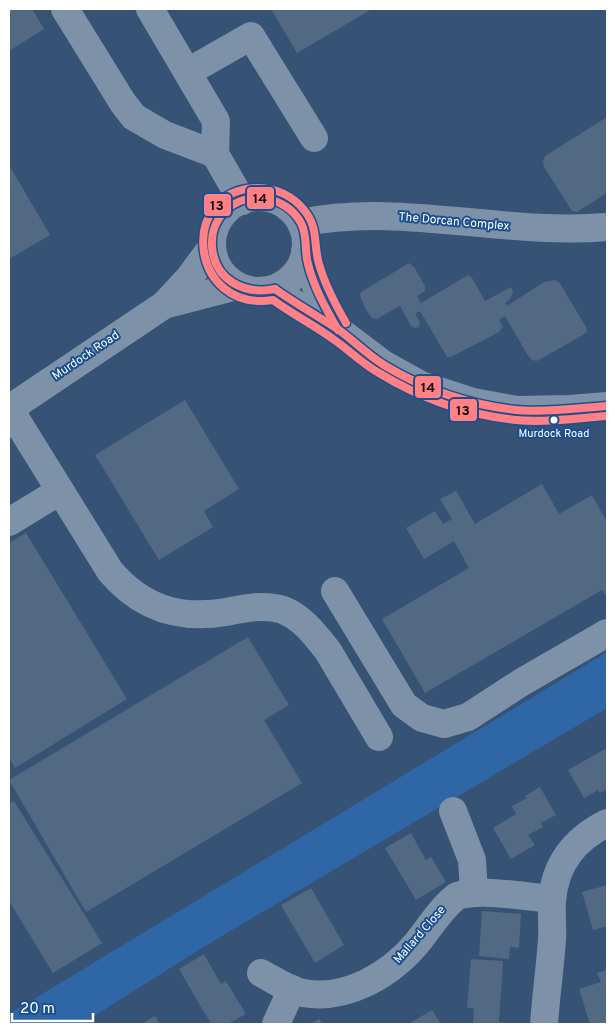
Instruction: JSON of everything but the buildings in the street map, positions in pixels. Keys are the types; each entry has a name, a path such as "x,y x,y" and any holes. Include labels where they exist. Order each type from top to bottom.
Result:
{"street":[{"path":"65,9 123,104 134,117 165,136 216,154"},
{"path":"150,9 216,121 216,154 242,201"},
{"path":"188,72 251,36 314,138"},
{"path":"263,197 278,201 292,210 301,223 306,237 302,264 295,275 275,289 249,290 237,286 226,278 218,268 213,255 214,229 220,218 229,208 242,201 263,197"},
{"name":"The Dorcan Complex","path":"301,223 321,219 379,216 538,229 579,229 607,226"},
{"name":"Murdock Road","path":"9,408 164,304 189,278 212,247"},
{"path":"305,252 321,302 338,330"},
{"name":"Murdock Road","path":"164,304 237,286"},
{"path":"275,289 298,306 338,330 358,347 383,364 421,385 473,402 517,410 607,406"},
{"path":"9,408 110,571 120,584 145,602 176,612 205,615 271,607 295,616 318,638 328,651 379,737"},
{"path":"9,522 60,491"},
{"path":"335,591 404,705 422,718 444,724 468,717 522,682 607,633"},
{"path":"453,812 472,860 474,893"},
{"path":"544,1024 552,937 552,900 556,880 564,860 576,843 607,823"},
{"name":"Mallard Close","path":"261,973 301,992 321,995 339,993 382,975 400,961 452,899 465,893 552,900"},
{"path":"276,1024 292,989"}],"shaded area":[{"path":"607,652 607,708 205,946 82,1024 9,1024 9,1014"}],"transit line":[{"name":"13","path":"346,323 321,272 312,223 300,205 278,191 258,188 232,194 214,208 205,227 204,249 210,271 224,288 245,299 273,300 395,382 428,398 462,410 498,418 538,421 607,416"},
{"name":"14","path":"275,289 252,290 242,287 225,276 218,268 212,246 213,232 222,215 234,204 255,198 266,199 286,207 294,214 303,228 307,259 314,281 338,330"},
{"name":"14","path":"275,289 339,330 384,365 399,374 447,395 499,408 527,411 607,406"}],"place":[{"name":"Murdock Road","path":"554,420"}]}
